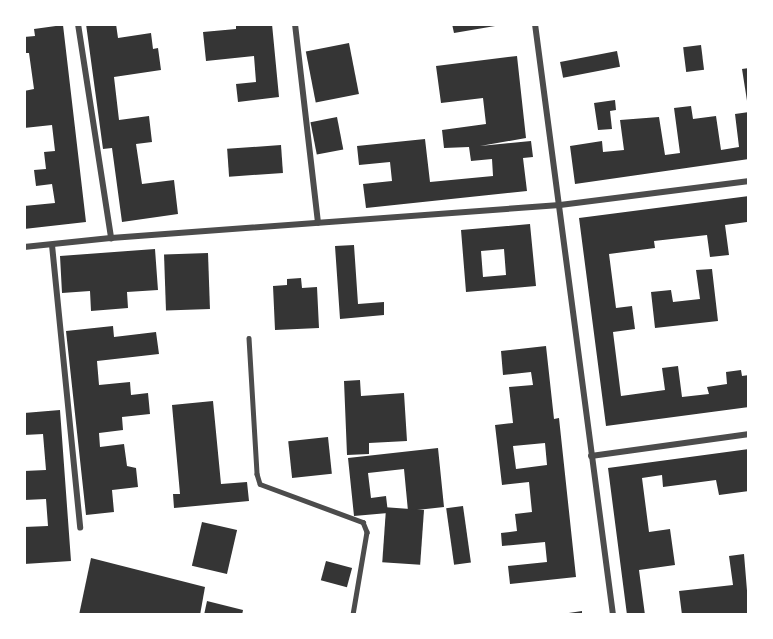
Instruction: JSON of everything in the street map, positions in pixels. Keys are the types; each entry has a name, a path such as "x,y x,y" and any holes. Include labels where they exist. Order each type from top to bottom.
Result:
{"street":[{"path":"78,24 111,238"},
{"path":"295,24 318,223"},
{"path":"535,24 613,615"},
{"path":"24,247 111,238 560,205 749,181"},
{"path":"52,245 80,528"},
{"path":"591,456 749,434"}],"lane":[{"path":"249,338 257,474 260,484 363,522 367,532 352,615"}],"building":[{"path":"86,24 116,24 118,38 151,33 153,49 158,48 161,70 114,77 119,120 149,116 152,142 136,144 142,184 174,180 178,214 122,222 112,148 103,149"},
{"path":"236,24 272,24 279,97 238,102 236,84 256,82 254,56 206,61 203,32 236,29"},
{"path":"452,24 501,24 501,25 454,33"},
{"path":"63,25 86,222 24,229 24,206 55,203 52,184 36,186 34,170 46,169 44,152 55,151 52,125 24,128 24,91 34,89 29,53 24,53 24,37 35,36 34,29"},
{"path":"349,43 359,94 316,102 306,51"},
{"path":"701,45 704,70 686,72 683,47"},
{"path":"617,51 620,67 563,78 560,62"},
{"path":"517,56 526,138 480,146 531,141 533,157 523,158 527,191 366,208 363,184 392,181 390,162 359,165 357,146 425,139 430,182 493,176 492,159 471,161 469,147 444,148 442,130 486,124 483,98 441,103 436,66"},
{"path":"749,68 749,107 748,107 742,69"},
{"path":"615,100 616,110 610,111 612,129 598,130 594,103"},
{"path":"691,106 693,119 716,116 721,150 739,147 735,114 749,112 749,159 575,184 570,146 602,141 603,152 624,150 620,120 659,117 665,155 680,153 674,108"},
{"path":"337,117 343,149 317,155 310,122"},
{"path":"281,145 283,173 229,177 227,149"},
{"path":"749,196 749,227 747,222 725,225 729,255 710,257 707,235 654,241 655,248 609,254 616,308 632,306 635,329 613,332 621,396 665,390 662,368 678,366 682,397 709,394 707,387 727,384 726,372 741,370 742,376 749,375 749,407 606,426 579,218"},
{"path":"530,224 536,286 466,292 461,230","holes":["504,249 506,275 483,277 481,251"]},
{"path":"354,245 358,304 384,302 384,315 340,319 335,246"},
{"path":"155,249 158,290 127,292 128,308 91,311 90,291 62,293 60,256"},
{"path":"208,253 210,309 166,311 164,255"},
{"path":"712,269 718,321 655,328 651,292 671,290 673,302 700,299 696,270"},
{"path":"301,278 302,288 317,287 319,328 275,330 273,286 287,285 287,279"},
{"path":"113,326 114,337 156,332 159,354 97,361 99,385 130,382 131,395 148,393 150,414 122,417 123,430 99,433 100,447 124,444 127,466 136,468 138,487 112,490 114,512 86,515 66,331"},
{"path":"546,346 554,419 559,418 576,577 510,584 508,566 547,562 545,542 502,546 501,533 517,531 515,514 532,512 529,482 502,485 495,425 513,423 509,387 533,385 531,372 503,375 501,351","holes":["545,443 547,465 516,469 513,446"]},
{"path":"360,380 361,396 404,393 407,441 369,443 369,454 347,455 344,381"},
{"path":"213,401 221,484 247,482 249,501 174,508 173,494 180,494 172,405"},
{"path":"60,410 71,561 24,564 24,527 48,526 46,499 24,500 24,471 46,470 43,434 24,435 24,413"},
{"path":"328,437 332,474 292,478 288,441"},
{"path":"438,448 444,507 408,511 404,469 368,473 371,498 386,496 388,513 354,516 348,458"},
{"path":"749,449 749,491 719,495 716,480 663,487 662,475 642,478 649,532 670,529 675,565 639,570 645,615 627,615 608,468"},
{"path":"463,506 471,562 454,565 446,508"},
{"path":"386,507 424,510 420,565 382,562"},
{"path":"202,522 237,530 227,574 192,566"},
{"path":"744,554 749,615 682,615 679,591 733,585 729,556"},
{"path":"91,558 205,587 200,615 79,615"},
{"path":"326,561 352,568 347,587 321,580"},
{"path":"207,601 243,610 242,615 204,615"},
{"path":"582,611 582,615 562,615 562,614"}]}
